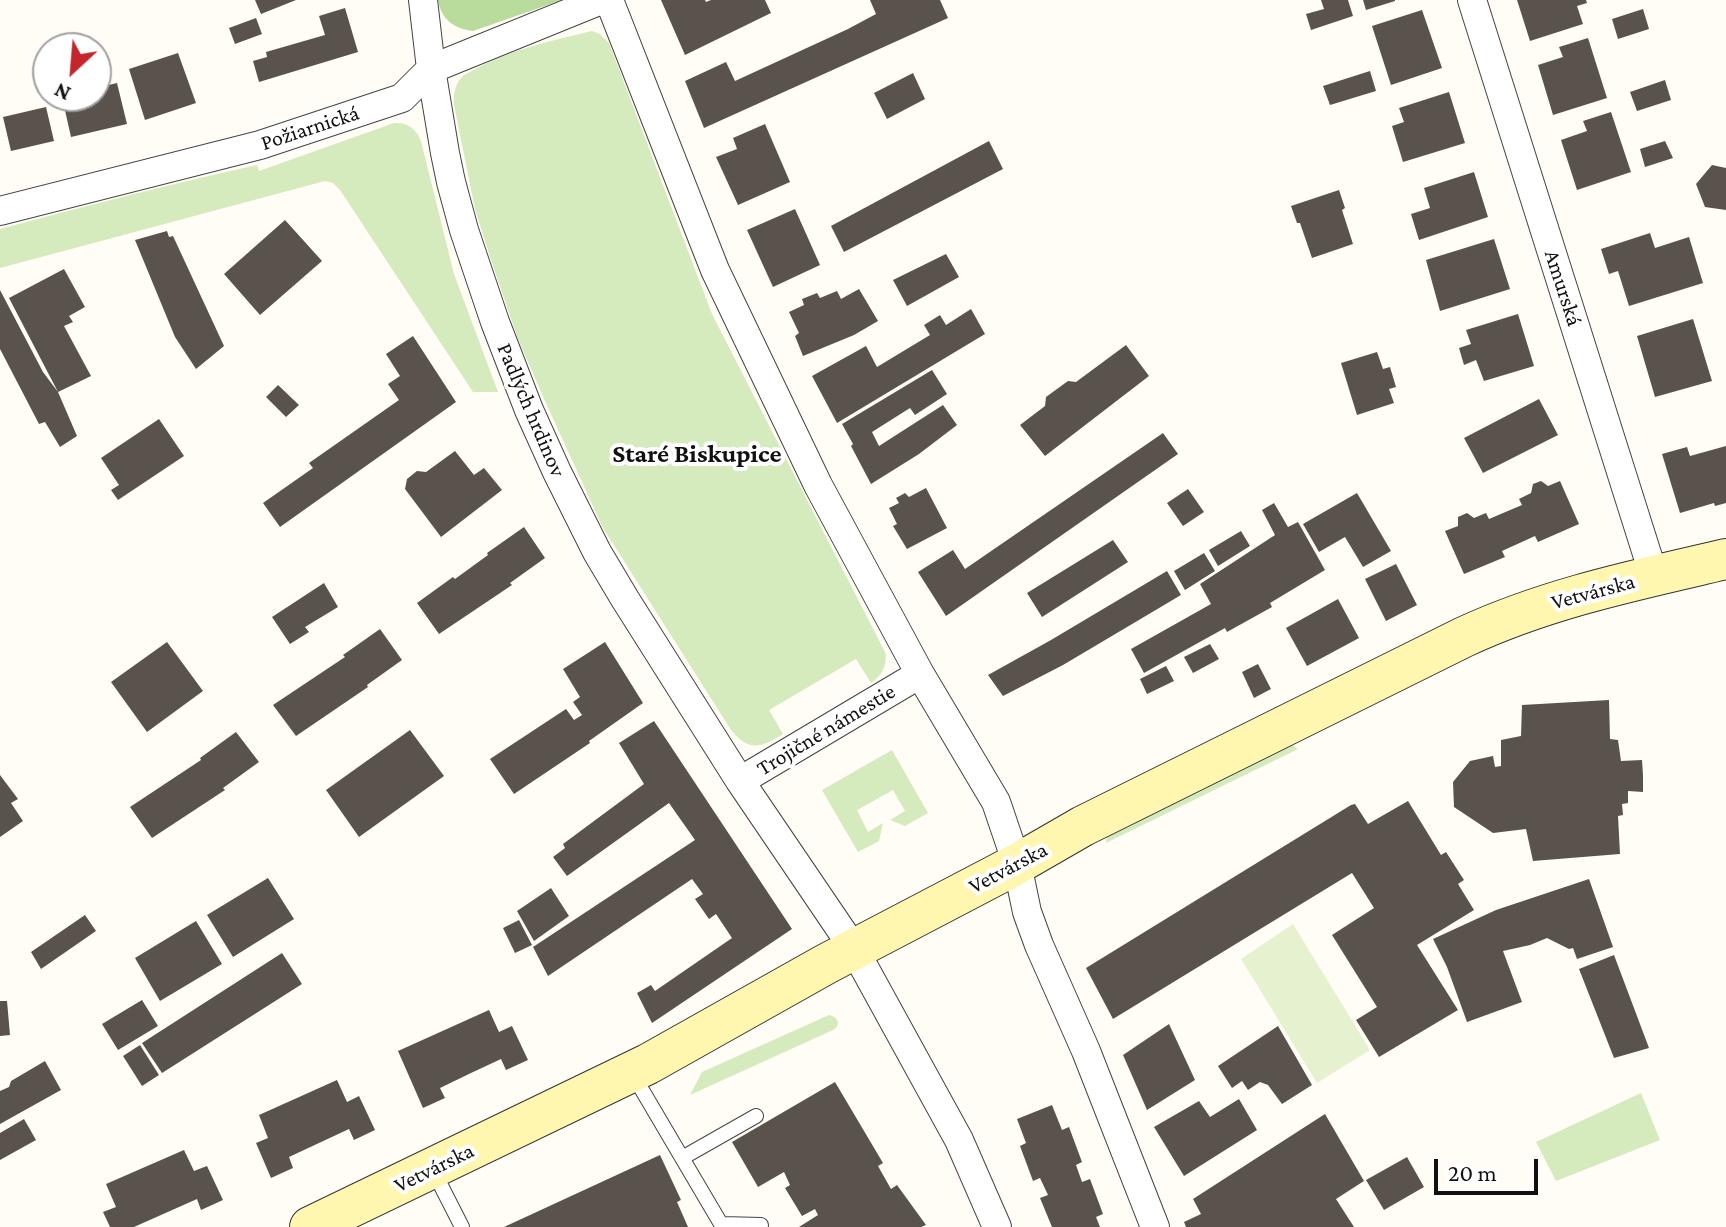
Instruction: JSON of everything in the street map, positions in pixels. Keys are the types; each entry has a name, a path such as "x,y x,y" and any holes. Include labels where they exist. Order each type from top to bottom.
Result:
{"street":[{"name":"Padlých hrdinov","path":"423,0 431,69 451,182 495,322 529,410 597,552 740,781"},
{"name":"Požiarnická","path":"0,211 260,145 402,98 431,69 601,0"},
{"path":"609,0 715,270 818,485 920,674"},
{"name":"Amurská","path":"1472,0 1654,576"},
{"name":"Vetvárska","path":"324,1224 632,1072 1083,826 1487,627 1534,608 1726,559"},
{"name":"Trojičné námestie","path":"997,1227 959,1140 854,949 740,781 920,674 996,802 1039,945 1094,1047 1155,1227"}],"lane":[{"path":"632,1072 721,1224 761,1225"},
{"path":"682,1158 756,1116"},
{"path":"433,1168 462,1227"}],"green space":[{"path":"438,0 562,0 473,31 450,22 442,13"},
{"path":"592,31 609,43 712,314 886,654 883,671 871,683 856,659 769,710 783,734 762,745 750,745 731,730 603,528 518,339 475,209 454,105 458,82 466,74 506,55"},
{"path":"394,123 411,127 421,141 454,274 498,392 473,392 340,190 333,183 325,181 0,268 0,229 257,165 259,171"},
{"path":"1291,744 1298,749 1106,843 1107,836"},
{"path":"892,750 928,813 905,826 890,820 905,811 893,790 857,810 868,832 883,823 879,841 858,852 822,790"},
{"path":"1293,924 1370,1050 1317,1083 1241,959"},
{"path":"829,1015 838,1022 833,1030 690,1095 702,1072"},
{"path":"1641,1093 1660,1140 1556,1181 1536,1142"}],"building":[{"path":"255,0 296,0 261,14"},
{"path":"661,0 765,0 771,13 685,55"},
{"path":"870,0 940,0 948,18 704,128 685,81 726,62 735,81 876,14"},
{"path":"1321,0 1348,0 1353,16 1311,30 1306,14 1324,9"},
{"path":"1363,0 1395,0 1395,1 1366,10"},
{"path":"1517,0 1586,0 1587,3 1577,6 1583,24 1530,41"},
{"path":"345,8 358,52 259,82 253,61 267,57 266,52 325,35 319,16"},
{"path":"1643,9 1649,29 1618,39 1612,19"},
{"path":"1422,10 1442,68 1391,85 1372,26"},
{"path":"256,18 262,34 235,44 229,28"},
{"path":"1588,38 1607,98 1553,115 1538,65 1563,57 1559,47"},
{"path":"178,53 196,103 145,120 129,69"},
{"path":"1370,71 1376,91 1330,105 1323,86"},
{"path":"913,73 925,99 887,119 874,93"},
{"path":"1665,80 1671,100 1637,111 1630,92"},
{"path":"117,83 127,124 71,137 65,112 112,112 112,84"},
{"path":"1449,92 1465,143 1403,162 1392,126 1404,122 1399,108"},
{"path":"32,110 47,112 54,141 11,151 3,117"},
{"path":"1611,112 1631,172 1577,190 1561,140 1587,131 1583,121"},
{"path":"765,124 790,182 738,205 716,157 737,149 733,138"},
{"path":"989,141 1003,169 844,252 831,226"},
{"path":"1665,141 1673,158 1645,167 1640,149"},
{"path":"1712,165 1726,168 1726,210 1705,207 1696,184"},
{"path":"1474,172 1488,217 1419,240 1411,214 1430,208 1424,188"},
{"path":"1339,190 1353,244 1312,258 1291,206"},
{"path":"795,209 820,265 773,287 747,230"},
{"path":"285,220 322,261 260,315 224,274"},
{"path":"167,231 169,237 173,236 224,346 196,369 175,337 135,240"},
{"path":"1650,233 1655,248 1689,237 1703,283 1629,306 1618,271 1609,274 1601,249"},
{"path":"1494,239 1510,289 1440,311 1426,260"},
{"path":"946,254 959,277 907,306 893,280"},
{"path":"64,269 85,307 69,316 73,322 64,326 91,376 58,392 9,298"},
{"path":"859,289 878,321 854,335 803,356 795,336 799,333 789,312 804,305 802,299 817,293 820,298 837,291 841,299"},
{"path":"0,290 43,372 58,392 77,436 60,447 45,422 39,424 0,349"},
{"path":"971,309 985,334 837,423 812,376 866,346 877,367 930,335 924,325 940,315 946,325"},
{"path":"1518,314 1534,366 1484,381 1476,360 1464,365 1459,348 1471,344 1466,330"},
{"path":"1693,319 1712,381 1655,397 1637,336"},
{"path":"413,336 456,402 280,527 263,503 313,468 309,463 399,400 388,384 400,376 386,354"},
{"path":"1126,345 1149,376 1045,456 1020,425 1045,406 1046,397 1068,381 1076,382"},
{"path":"1377,352 1383,369 1390,367 1396,387 1389,389 1394,403 1357,415 1341,363"},
{"path":"932,370 947,394 915,415 910,408 872,432 879,446 943,405 957,425 919,454 871,484 842,424"},
{"path":"278,385 299,405 286,417 266,397"},
{"path":"1539,399 1558,435 1483,473 1464,438"},
{"path":"159,419 184,456 118,500 111,490 119,485 101,458"},
{"path":"1163,433 1178,454 946,616 918,572 953,550 965,569"},
{"path":"1726,446 1726,503 1715,506 1714,503 1680,513 1662,454 1687,447 1690,456"},
{"path":"455,451 474,475 484,468 502,490 441,537 405,489 407,479 417,471 426,472"},
{"path":"1541,481 1548,486 1560,481 1579,524 1538,542 1535,536 1502,551 1505,557 1464,574 1445,531 1458,526 1458,517 1467,513 1474,518 1486,513 1489,519 1522,505 1519,499 1531,493 1533,484"},
{"path":"926,488 947,528 907,549 893,526 897,524 889,508 899,503 896,498 905,493 909,497"},
{"path":"1188,489 1204,512 1183,526 1167,503"},
{"path":"1357,493 1391,551 1363,567 1345,537 1319,552 1303,524"},
{"path":"1274,503 1288,527 1298,522 1325,570 1270,603 1272,607 1227,632 1225,628 1144,673 1131,649 1211,604 1200,584 1275,535 1262,510"},
{"path":"524,527 545,558 510,583 512,585 439,634 417,603 453,577 455,579"},
{"path":"1241,531 1250,546 1218,566 1209,550"},
{"path":"1113,540 1128,562 1042,617 1027,593"},
{"path":"1204,553 1215,571 1185,590 1174,571"},
{"path":"1396,564 1417,605 1386,621 1365,579"},
{"path":"1167,571 1181,595 1063,665 1003,696 988,675 1051,640"},
{"path":"324,583 338,607 305,627 309,632 290,644 272,617"},
{"path":"1338,599 1359,638 1307,666 1286,628"},
{"path":"380,629 402,660 296,736 273,705 345,657 343,655"},
{"path":"167,642 203,691 147,732 111,682"},
{"path":"605,642 643,703 514,794 490,759 566,709 574,720 582,715 573,702 580,697 563,669"},
{"path":"1210,644 1219,659 1193,673 1184,657"},
{"path":"1258,664 1271,689 1254,698 1242,672"},
{"path":"1166,666 1174,681 1147,694 1140,679"},
{"path":"1609,700 1610,739 1618,740 1621,761 1642,760 1643,792 1628,791 1628,803 1622,804 1623,815 1618,816 1620,854 1533,861 1526,829 1493,833 1454,807 1453,782 1470,761 1493,756 1495,767 1501,766 1501,740 1521,736 1522,705"},
{"path":"654,721 792,929 652,1023 637,993 651,985 655,991 732,938 716,914 709,919 695,899 703,894 692,879 548,976 533,947 695,840 669,803 567,876 553,857 565,848 563,844 644,784 619,743"},
{"path":"410,730 444,776 359,837 326,790"},
{"path":"236,732 259,762 223,788 225,790 152,838 130,807 201,760"},
{"path":"0,775 18,799 11,803 23,821 0,837"},
{"path":"1408,801 1441,855 1446,852 1464,880 1458,884 1474,910 1417,945 1458,1010 1379,1057 1356,1020 1377,1007 1332,935 1374,908 1352,873 1113,1019 1086,968 1351,805 1355,804 1368,824"},
{"path":"268,878 294,919 233,957 207,915"},
{"path":"1589,879 1613,947 1577,959 1573,948 1547,938 1503,951 1522,1002 1467,1022 1433,939 1496,910"},
{"path":"551,888 569,916 534,941 517,911"},
{"path":"85,915 96,931 41,969 31,952"},
{"path":"519,920 532,945 515,953 503,928"},
{"path":"196,921 222,964 160,1001 135,958"},
{"path":"282,953 302,984 162,1073 142,1043"},
{"path":"1614,955 1649,1048 1614,1058 1579,969"},
{"path":"142,1000 158,1026 118,1050 102,1024"},
{"path":"0,1001 7,1001 10,1035 0,1036"},
{"path":"489,1010 499,1032 512,1026 528,1060 506,1070 501,1059 440,1088 445,1098 423,1108 398,1051"},
{"path":"1169,1024 1195,1080 1147,1110 1123,1055"},
{"path":"1278,1026 1312,1085 1282,1104 1268,1085 1260,1082 1248,1090 1242,1081 1232,1088 1218,1066"},
{"path":"140,1045 159,1075 142,1086 123,1056"},
{"path":"45,1061 61,1090 0,1124 0,1091"},
{"path":"337,1080 347,1102 359,1096 375,1130 354,1140 349,1129 289,1157 293,1168 271,1178 256,1143 268,1138 259,1115"},
{"path":"835,1082 883,1163 878,1166 891,1189 897,1185 926,1225 799,1227 818,1215 815,1209 802,1216 785,1188 790,1185 784,1172 758,1187 732,1142"},
{"path":"1239,1099 1257,1130 1184,1176 1154,1127 1199,1101 1210,1117"},
{"path":"1052,1105 1062,1130 1069,1127 1082,1162 1076,1165 1082,1182 1090,1179 1103,1214 1096,1217 1100,1227 1052,1227 1040,1198 1048,1195 1040,1178 1033,1181 1020,1146 1026,1143 1017,1119"},
{"path":"1325,1114 1364,1181 1336,1199 1354,1227 1186,1227 1184,1222 1201,1214 1193,1199"},
{"path":"24,1119 36,1140 0,1160 0,1133"},
{"path":"184,1150 194,1171 207,1166 223,1200 201,1210 197,1199 134,1227 110,1227 103,1212 116,1207 106,1184"},
{"path":"660,1155 681,1200 677,1202 688,1227 504,1227"},
{"path":"1407,1157 1424,1187 1384,1210 1366,1180"}],"district":[{"name":"Staré Biskupice","path":"697,454"}]}
